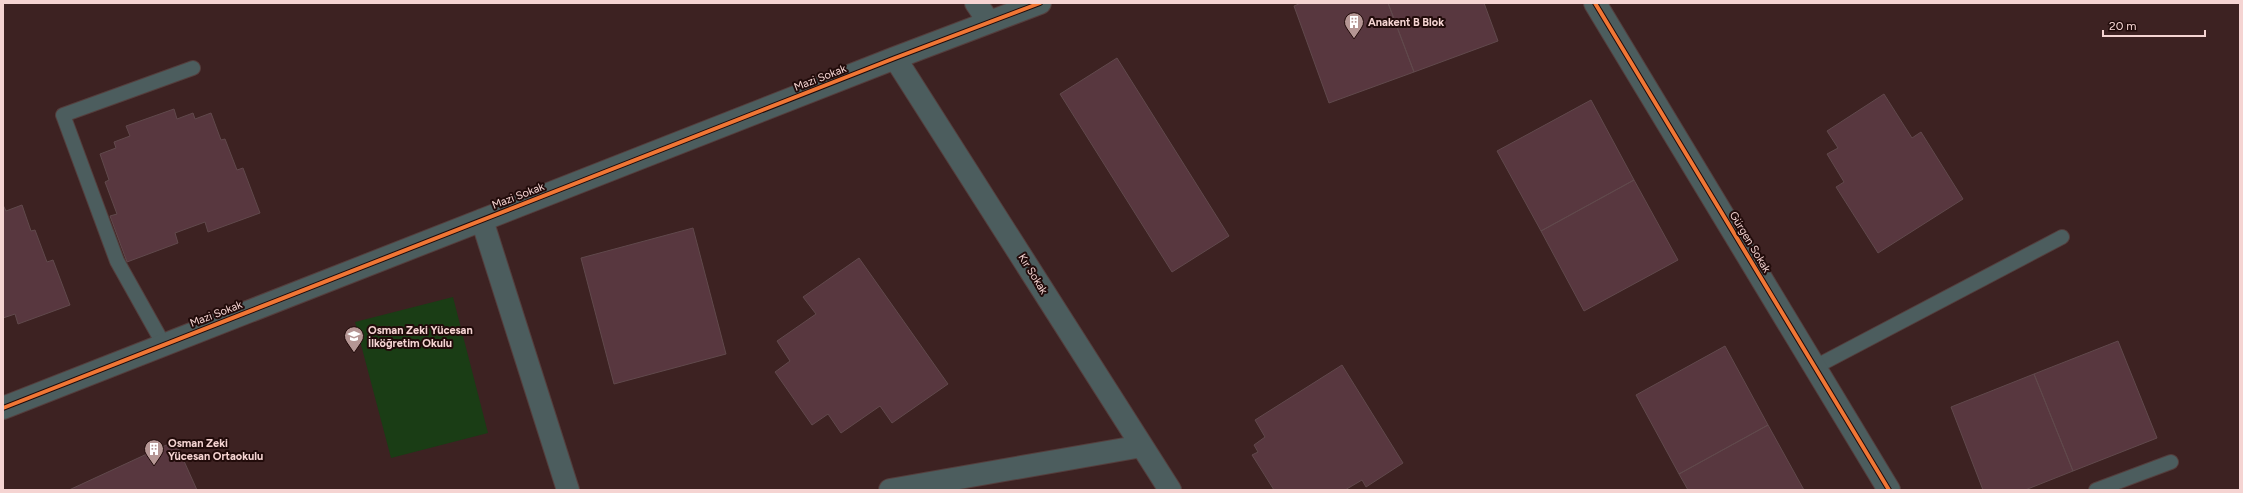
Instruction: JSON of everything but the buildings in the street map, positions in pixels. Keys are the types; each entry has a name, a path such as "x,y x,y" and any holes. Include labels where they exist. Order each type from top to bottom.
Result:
{"street":[{"path":"976,3 989,22"},
{"name":"Mazi Sokak","path":"3,408 895,58 1040,3"},
{"name":"Gürgen Sokak","path":"1595,3 1889,490"},
{"name":"Kır Sokak","path":"895,58 1170,490"},
{"path":"482,220 568,490"},
{"path":"890,490 1142,446"}],"lane":[{"path":"164,345 117,261 63,115 193,68"},
{"path":"1815,367 2062,237"},
{"path":"2096,490 2171,462"}],"green space":[{"path":"453,297 488,433 391,458 355,322"}],"cycle path":[{"path":"3,408 895,58 1040,3"},
{"path":"1595,3 1889,490"}],"place":[{"name":"Anakent B Blok","path":"1354,39"},
{"name":"Osman Zeki Yücesan İlköğretim Okulu","path":"354,353"},
{"name":"Osman Zeki Yücesan Ortaokulu","path":"154,466"}]}
